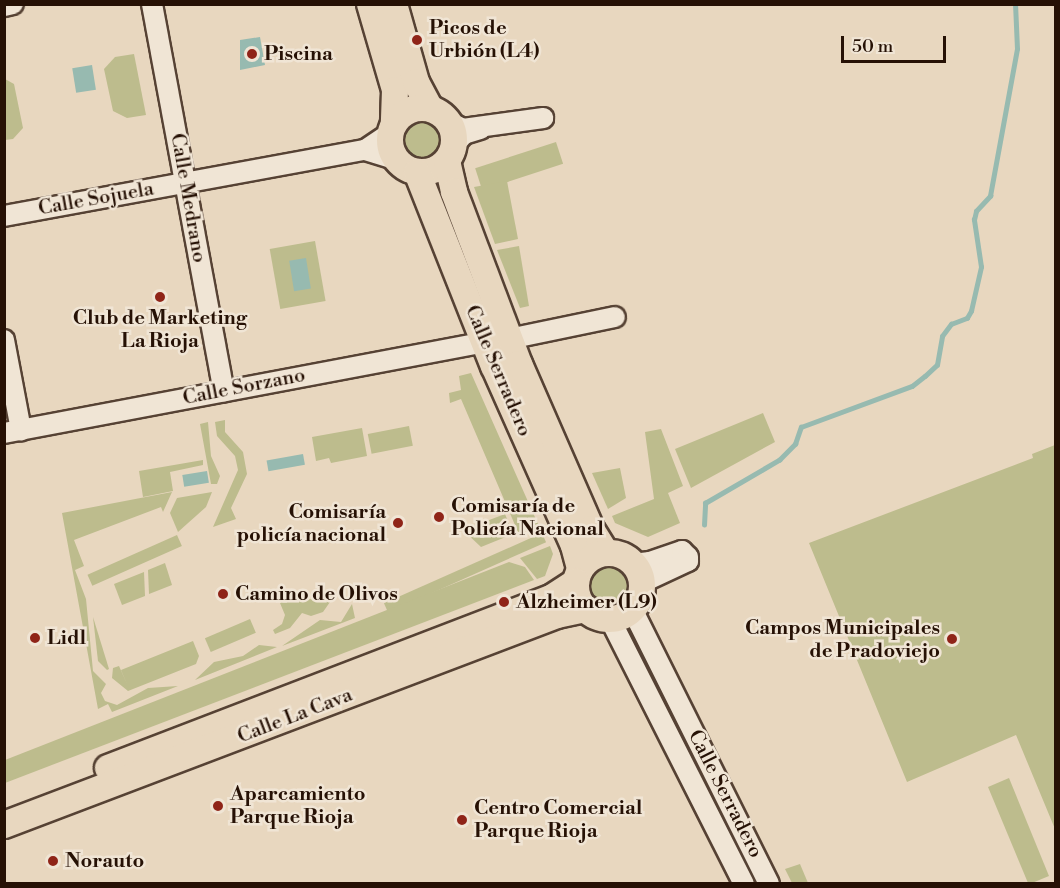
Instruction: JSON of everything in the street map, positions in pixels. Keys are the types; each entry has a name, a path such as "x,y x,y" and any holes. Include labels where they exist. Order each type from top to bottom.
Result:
{"main road":[{"path":"370,4 395,90 392,128"},
{"name":"Calle Serradero","path":"393,4 416,82 445,134 454,192 496,340 574,546 578,575"},
{"path":"392,128 409,110 445,134 434,170 407,166"},
{"name":"Calle Serradero","path":"392,128 407,166 591,529 606,553"},
{"path":"606,553 637,573 621,614 586,609 578,597 578,575 591,558 606,553"},
{"name":"Calle La Cava","path":"4,808 538,603 578,575"},
{"name":"Calle La Cava","path":"4,825 553,616 586,609"}],"street":[{"path":"4,6 13,4"},
{"name":"Calle Medrano","path":"153,4 224,391"},
{"path":"445,134 464,134 485,127 543,118"},
{"name":"Calle Sojuela","path":"4,216 365,150 392,128"},
{"name":"Calle Sojuela","path":"365,150 407,166"},
{"name":"Calle Sorzano","path":"13,431 615,316"},
{"path":"4,340 13,431"},
{"name":"Calle Serradero","path":"621,614 744,884"},
{"name":"Calle Serradero","path":"621,614 770,884"}],"shaded area":[{"path":"134,54 146,115 127,118 113,111 104,69 115,57"},
{"path":"5,79 14,84 23,128 13,139 5,140"},
{"path":"423,119 431,120 437,125 442,131 442,147 437,153 431,158 423,159 415,158 409,153 404,147 403,139 404,131 409,125 415,120"},
{"path":"556,142 563,164 482,190 475,168"},
{"path":"507,181 518,239 495,244 474,187"},
{"path":"315,241 326,301 280,309 270,249"},
{"path":"519,246 529,306 520,308 497,250"},
{"path":"471,373 538,524 518,532 461,399 450,403 449,393 461,390 459,376"},
{"path":"763,413 775,442 691,488 675,449"},
{"path":"225,420 225,432 243,452 247,474 231,508 236,519 213,527 238,470 235,456 217,436 215,422"},
{"path":"208,422 211,456 220,476 217,484 211,484 200,424"},
{"path":"409,426 413,446 372,454 368,434"},
{"path":"362,428 367,456 331,463 329,458 316,461 312,437"},
{"path":"661,429 683,486 668,493 680,523 648,537 615,523 612,516 654,499 645,432"},
{"name":"Campos Municipales de Pradoviejo","path":"1055,445 1055,829 1016,735 907,782 809,543 1033,458 1032,454"},
{"path":"203,460 203,465 170,472 173,491 143,497 139,471"},
{"path":"620,468 626,498 608,509 592,473"},
{"path":"172,492 163,512 161,507 74,540 84,566 75,570 86,599 93,671 106,684 101,693 105,701 117,705 148,688 178,686 112,712 108,704 98,709 62,513"},
{"path":"212,492 206,507 178,532 170,513 177,498"},
{"path":"505,514 513,534 481,547 463,530"},
{"path":"542,533 546,542 388,613 384,603"},
{"path":"177,535 182,546 92,586 87,575"},
{"path":"550,546 553,554 545,576 537,579 520,558"},
{"path":"509,562 525,567 534,580 5,783 5,760"},
{"path":"165,563 172,585 149,594 148,570"},
{"path":"609,563 625,570 632,586 625,602 609,609 593,602 586,586 593,570"},
{"path":"144,572 145,596 122,605 114,584"},
{"path":"296,597 330,602 323,612 311,616 302,613 290,628 275,634 273,630 282,624 285,615 280,603"},
{"path":"352,604 355,618 282,646 320,620 341,622"},
{"path":"93,617 109,669 107,670 98,661"},
{"path":"250,619 256,633 211,652 205,638"},
{"path":"193,641 199,656 196,664 128,691 112,678 113,668 119,666 127,684 121,670"},
{"path":"259,645 277,647 195,680 214,662 243,656"},
{"path":"1009,778 1049,876 1032,883 1028,883 988,787"},
{"path":"800,864 808,883 792,883 785,869"}],"water":[{"name":"Piscina","path":"260,37 265,65 240,70 240,40"},
{"path":"92,65 96,90 76,93 72,68"},
{"path":"306,258 311,289 294,291 289,261"},
{"path":"303,454 305,465 268,471 267,460"},
{"path":"207,471 209,483 184,487 182,475"}],"waterway":[{"path":"704,525 705,503 779,460 795,444 801,427 912,386 925,376 937,365 942,336 951,324 967,318 971,311 981,267 974,220 976,211 990,196 1017,49 1015,4"}],"place":[{"name":"Picos de Urbión (L4)","path":"417,40"},
{"name":"Piscina","path":"252,54"},
{"name":"Club de Marketing La Rioja","path":"160,297"},
{"name":"Comisaría de Policía Nacional","path":"439,517"},
{"name":"Comisaría policía nacional","path":"398,523"},
{"name":"Camino de Olivos","path":"223,594"},
{"name":"Alzheimer (L9)","path":"504,602"},
{"name":"Lidl","path":"35,638"},
{"name":"Campos Municipales de Pradoviejo","path":"952,639"},
{"name":"Aparcamiento Parque Rioja","path":"218,806"},
{"name":"Centro Comercial Parque Rioja","path":"462,820"},
{"name":"Norauto","path":"53,861"}]}
